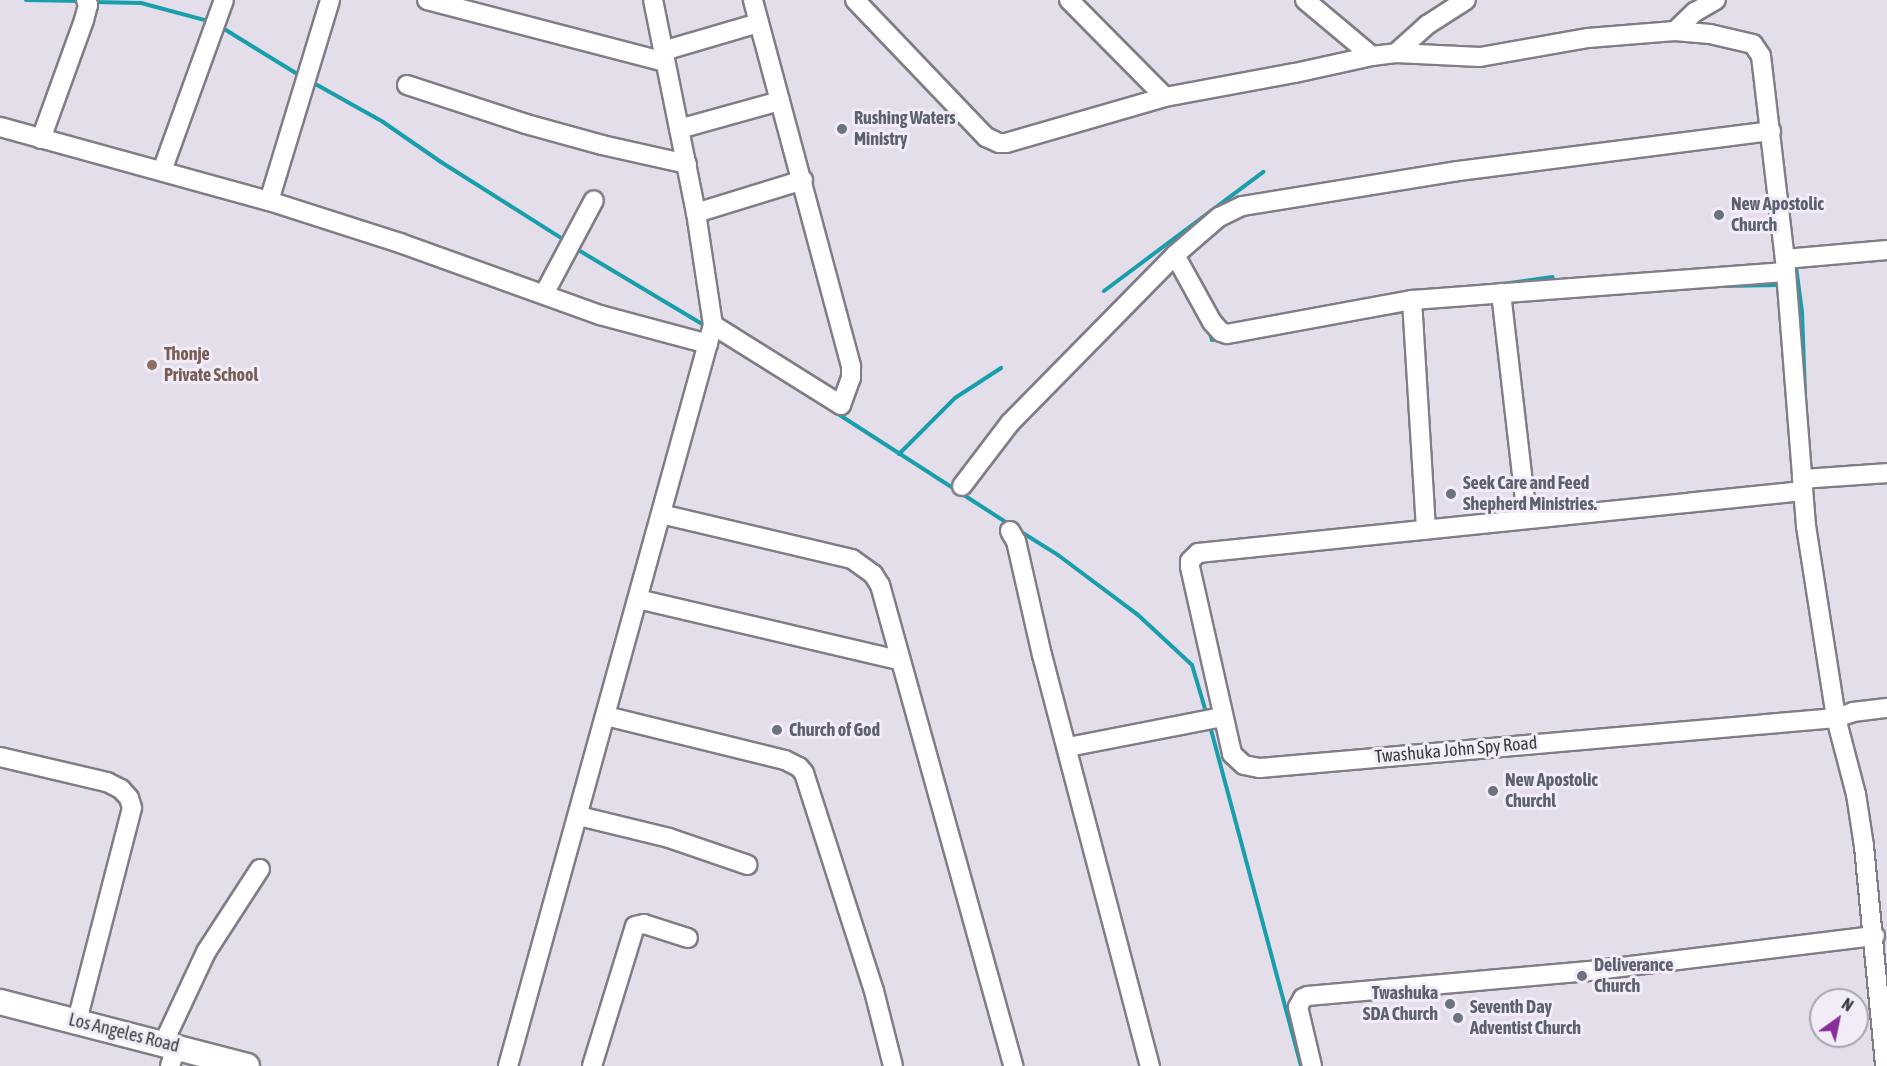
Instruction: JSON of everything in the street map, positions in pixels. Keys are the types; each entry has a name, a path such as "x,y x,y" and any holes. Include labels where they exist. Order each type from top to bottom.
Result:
{"main road":[{"name":"Los Angeles Road","path":"0,1002 77,1021 170,1052 247,1066"}],"street":[{"path":"41,139 84,20 88,5 86,0"},
{"path":"162,171 224,0"},
{"path":"269,201 330,0"},
{"path":"428,0 664,57 759,23"},
{"path":"508,1066 713,325 687,164 653,0"},
{"path":"713,325 841,405 851,378 851,366 753,0"},
{"path":"855,0 986,137 999,143 1165,97 1372,56 1396,53 1480,57 1588,38 1675,32 1710,34 1753,44 1761,56 1763,65 1772,131 1786,266 1802,485 1836,718 1856,794 1875,936 1885,1066"},
{"path":"1069,0 1165,97"},
{"path":"1305,0 1372,56"},
{"path":"1396,53 1427,25 1466,0"},
{"path":"1675,32 1695,12 1716,0"},
{"path":"407,84 602,146 687,164"},
{"path":"679,129 780,100"},
{"path":"0,127 269,201 611,318 708,344"},
{"path":"962,486 1010,423 1175,255 1219,217 1242,206 1513,163 1772,131"},
{"path":"696,213 803,180"},
{"path":"544,294 594,200"},
{"path":"1175,255 1212,322 1221,332 1227,334 1412,300 1786,266 1887,250"},
{"path":"1501,293 1527,518"},
{"path":"1412,300 1426,530 1887,473"},
{"path":"661,514 841,556 863,565 880,585 1013,1066"},
{"name":"Twashuka John Spy Road","path":"1426,530 1204,552 1193,556 1190,567 1232,754 1244,765 1252,768 1836,718 1853,712 1887,708"},
{"path":"1010,531 1016,541 1042,655 1150,1066"},
{"path":"638,599 899,660"},
{"path":"606,716 785,760 799,767 804,773 874,991 893,1066"},
{"path":"1068,747 1223,717"},
{"path":"0,757 107,782 121,789 129,798 132,808 77,1021"},
{"path":"579,816 669,838 748,865"},
{"path":"170,1052 206,952 260,869"},
{"path":"592,1066 635,926 644,924 688,938"},
{"path":"1312,1066 1298,1007 1303,998 1308,996 1597,970 1875,936"}],"waterway":[{"path":"26,0 81,1"},
{"path":"93,2 141,3 212,22"},
{"path":"221,27 299,75"},
{"path":"310,81 383,122 441,162 566,241"},
{"path":"1104,291 1263,172"},
{"path":"575,248 707,327"},
{"path":"1800,266 1796,267 1802,312 1806,421"},
{"path":"1408,292 1503,284 1553,277"},
{"path":"1721,286 1778,285 1782,288"},
{"path":"1418,309 1437,307"},
{"path":"1386,314 1408,311"},
{"path":"1209,330 1212,340 1221,338"},
{"path":"899,454 955,398 1001,368"},
{"path":"821,403 1009,524"},
{"path":"1018,530 1058,555 1137,614 1192,665 1206,712"},
{"path":"1210,726 1301,1066"}],"place":[{"name":"Rushing Waters Ministry","path":"842,129"},
{"name":"New Apostolic Church","path":"1719,215"},
{"name":"Thonje Private School","path":"152,365"},
{"name":"Seek Care and Feed Shepherd Ministries.","path":"1451,494"},
{"name":"Church of God","path":"777,730"},
{"name":"New Apostolic Churchl","path":"1493,791"},
{"name":"Deliverance Church","path":"1582,976"},
{"name":"Twashuka SDA Church","path":"1450,1004"},
{"name":"Seventh Day Adventist Church","path":"1458,1018"}]}
